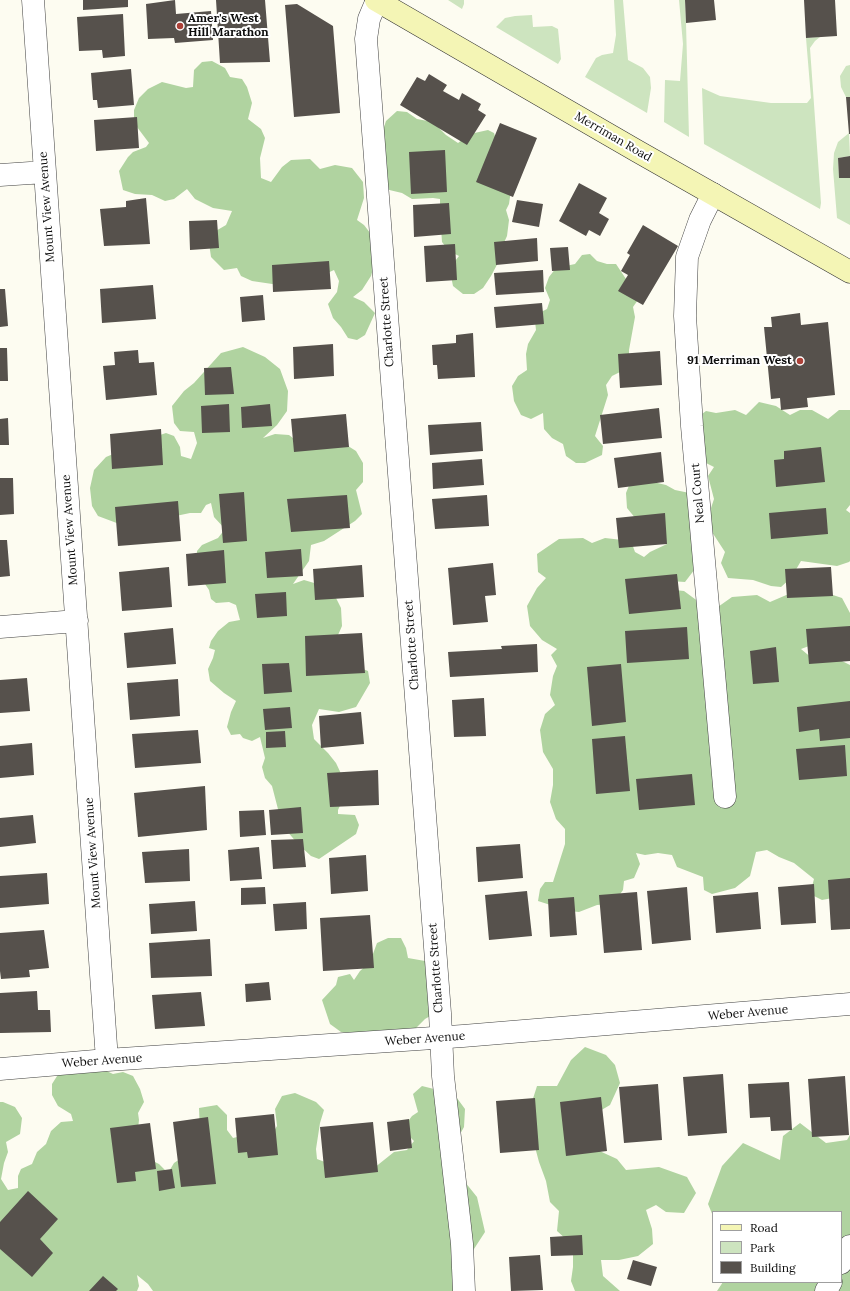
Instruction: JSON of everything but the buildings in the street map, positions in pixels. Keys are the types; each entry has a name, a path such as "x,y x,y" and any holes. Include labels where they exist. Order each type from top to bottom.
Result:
{"main road":[{"name":"Merriman Road","path":"377,0 850,272"}],"street":[{"name":"Mount View Avenue","path":"33,0 107,1060"},
{"name":"Charlotte Street","path":"377,0 369,19 366,39 442,1038 443,1076 462,1244 464,1291"},
{"path":"0,175 45,172"},
{"name":"Neal Court","path":"713,194 700,220 687,257 685,316 692,426 725,796"},
{"path":"0,627 77,621"},
{"name":"Weber Avenue","path":"0,1069 107,1060 442,1038 850,1004"},
{"path":"842,1261 850,1246"}],"green space":[{"path":"448,0 464,0 462,9"},
{"path":"614,0 623,0 628,60 643,68 650,77 651,88 647,113 585,77 596,58 613,53 616,35"},
{"path":"679,0 685,0 689,137 664,122 665,80 680,81 683,44"},
{"path":"532,15 533,27 552,26 558,29 561,59 558,64 496,27 505,18"},
{"path":"820,37 810,48 821,203 820,209 704,144 702,88 720,96 771,103 807,103 811,98 806,38"},
{"path":"212,61 225,68 230,77 242,79 247,87 252,103 248,119 261,129 265,138 260,158 261,178 271,182 282,167 291,160 310,159 320,169 335,165 352,168 363,182 364,198 357,220 364,225 374,238 377,254 371,276 362,290 353,297 364,302 375,313 365,335 357,340 348,338 333,318 328,304 337,292 339,281 334,270 321,276 279,285 252,281 241,276 237,268 224,270 211,257 209,243 214,232 226,225 232,211 213,208 195,199 187,189 174,199 165,201 152,195 135,194 123,190 119,171 133,152 146,147 149,143 134,123 134,110 139,98 148,89 162,82 186,88 193,87 194,70 202,62"},
{"path":"850,65 850,97 846,97 841,87 840,76 846,66"},
{"path":"397,111 407,112 417,119 433,122 446,135 458,143 470,134 488,130 494,133 511,190 509,204 506,210 509,220 507,236 502,247 500,259 483,288 474,294 463,294 453,286 451,276 452,265 459,256 449,251 442,242 440,199 412,199 402,193 381,188 383,130 386,121"},
{"path":"849,133 850,156 838,158 839,178 850,178 850,225 837,218 833,169 834,153 838,142"},
{"path":"590,254 597,261 607,264 616,264 640,297 633,307 635,317 629,350 629,362 622,371 612,376 606,385 608,395 595,436 603,446 602,455 585,463 576,463 566,456 563,444 552,438 544,429 543,413 531,419 521,415 514,401 512,386 518,376 527,370 526,354 528,344 536,330 535,321 537,314 547,309 550,300 545,288 549,277 556,268 575,264 582,255"},
{"path":"243,347 265,357 280,369 288,391 287,411 277,425 263,438 275,434 289,435 298,442 337,439 356,451 363,463 363,482 356,490 362,514 355,521 324,541 311,545 309,561 293,584 304,580 321,585 333,592 341,608 342,626 334,644 355,666 368,671 370,683 356,707 339,712 319,709 312,725 314,739 336,763 344,780 345,795 338,810 338,814 355,815 359,825 356,834 319,859 311,856 286,830 279,813 272,786 265,778 262,767 265,758 260,737 252,741 243,738 240,734 231,735 227,727 236,701 210,681 208,669 215,650 209,648 211,641 218,631 229,622 240,620 236,605 229,602 216,603 211,599 209,590 199,575 197,566 197,551 202,545 218,538 225,529 214,517 211,503 206,505 201,513 190,513 122,525 98,516 92,506 90,488 94,470 106,457 166,433 174,436 180,447 181,456 191,459 197,443 194,432 180,431 174,423 172,406 184,391 194,383 221,353"},
{"path":"759,402 776,406 790,415 800,410 812,410 828,419 839,410 850,410 850,505 846,510 850,513 850,561 837,566 801,561 791,578 781,587 771,586 753,580 728,578 721,563 725,552 710,529 710,511 714,499 708,476 714,467 700,460 698,417 706,411 716,413 735,410 746,415"},
{"path":"649,481 666,485 675,490 704,496 698,565 685,582 670,581 665,589 684,591 699,602 715,609 732,597 757,595 770,602 791,593 821,591 842,598 850,613 850,639 817,643 801,649 813,659 832,656 850,665 850,890 843,896 822,900 810,894 814,879 794,863 767,850 756,852 750,876 735,888 712,894 704,890 703,877 677,867 672,855 658,853 645,855 636,853 640,864 634,878 624,881 623,890 613,904 597,905 579,912 569,911 538,901 540,889 545,882 553,882 565,844 565,829 556,819 550,802 553,785 553,769 543,752 540,730 545,714 555,705 550,695 553,676 557,666 551,655 557,649 542,640 530,626 527,606 537,588 546,578 538,572 537,554 559,539 583,538 592,543 605,538 631,541 635,552 644,557 650,552 667,544 662,533 636,519 627,508 626,493 630,483"},
{"path":"388,938 401,938 406,948 408,958 425,961 440,973 432,1015 425,1019 416,1028 378,1037 341,1032 330,1024 322,1000 336,985 338,977 350,974 354,980 360,971 370,962 377,943"},
{"path":"585,1047 606,1055 615,1065 620,1083 610,1105 588,1118 593,1148 617,1159 626,1170 659,1167 687,1177 696,1193 684,1213 666,1212 656,1205 646,1210 652,1229 653,1244 638,1256 619,1260 601,1260 603,1276 620,1291 575,1291 571,1281 573,1249 567,1240 557,1231 559,1211 550,1202 546,1181 535,1147 530,1108 537,1086 557,1086 571,1060"},
{"path":"74,1067 87,1073 100,1068 113,1074 123,1072 133,1076 140,1089 144,1102 138,1113 138,1129 145,1157 159,1164 168,1173 174,1163 180,1159 200,1133 199,1108 217,1105 227,1115 227,1130 233,1138 250,1134 271,1136 277,1126 275,1109 282,1096 295,1093 316,1102 324,1110 320,1123 316,1149 317,1159 330,1164 374,1168 394,1152 407,1150 414,1141 409,1136 406,1124 412,1116 418,1112 413,1094 422,1086 454,1094 465,1109 464,1127 459,1136 457,1172 477,1197 485,1232 472,1252 460,1291 153,1291 148,1284 137,1275 139,1286 137,1291 0,1291 0,1102 15,1107 22,1118 20,1134 6,1142 8,1152 1,1179 8,1190 18,1188 18,1176 21,1169 32,1164 37,1152 46,1144 51,1131 61,1122 73,1121 71,1114 58,1106 52,1095 52,1084 59,1073"},
{"path":"800,1123 826,1143 847,1140 850,1135 850,1291 717,1291 722,1283 842,1283 842,1211 712,1211 712,1214 708,1204 722,1166 743,1143 780,1160 783,1136"}],"place":[{"name":"Amer's West Hill Marathon","path":"180,26"},
{"name":"91 Merriman West","path":"800,361"}]}
